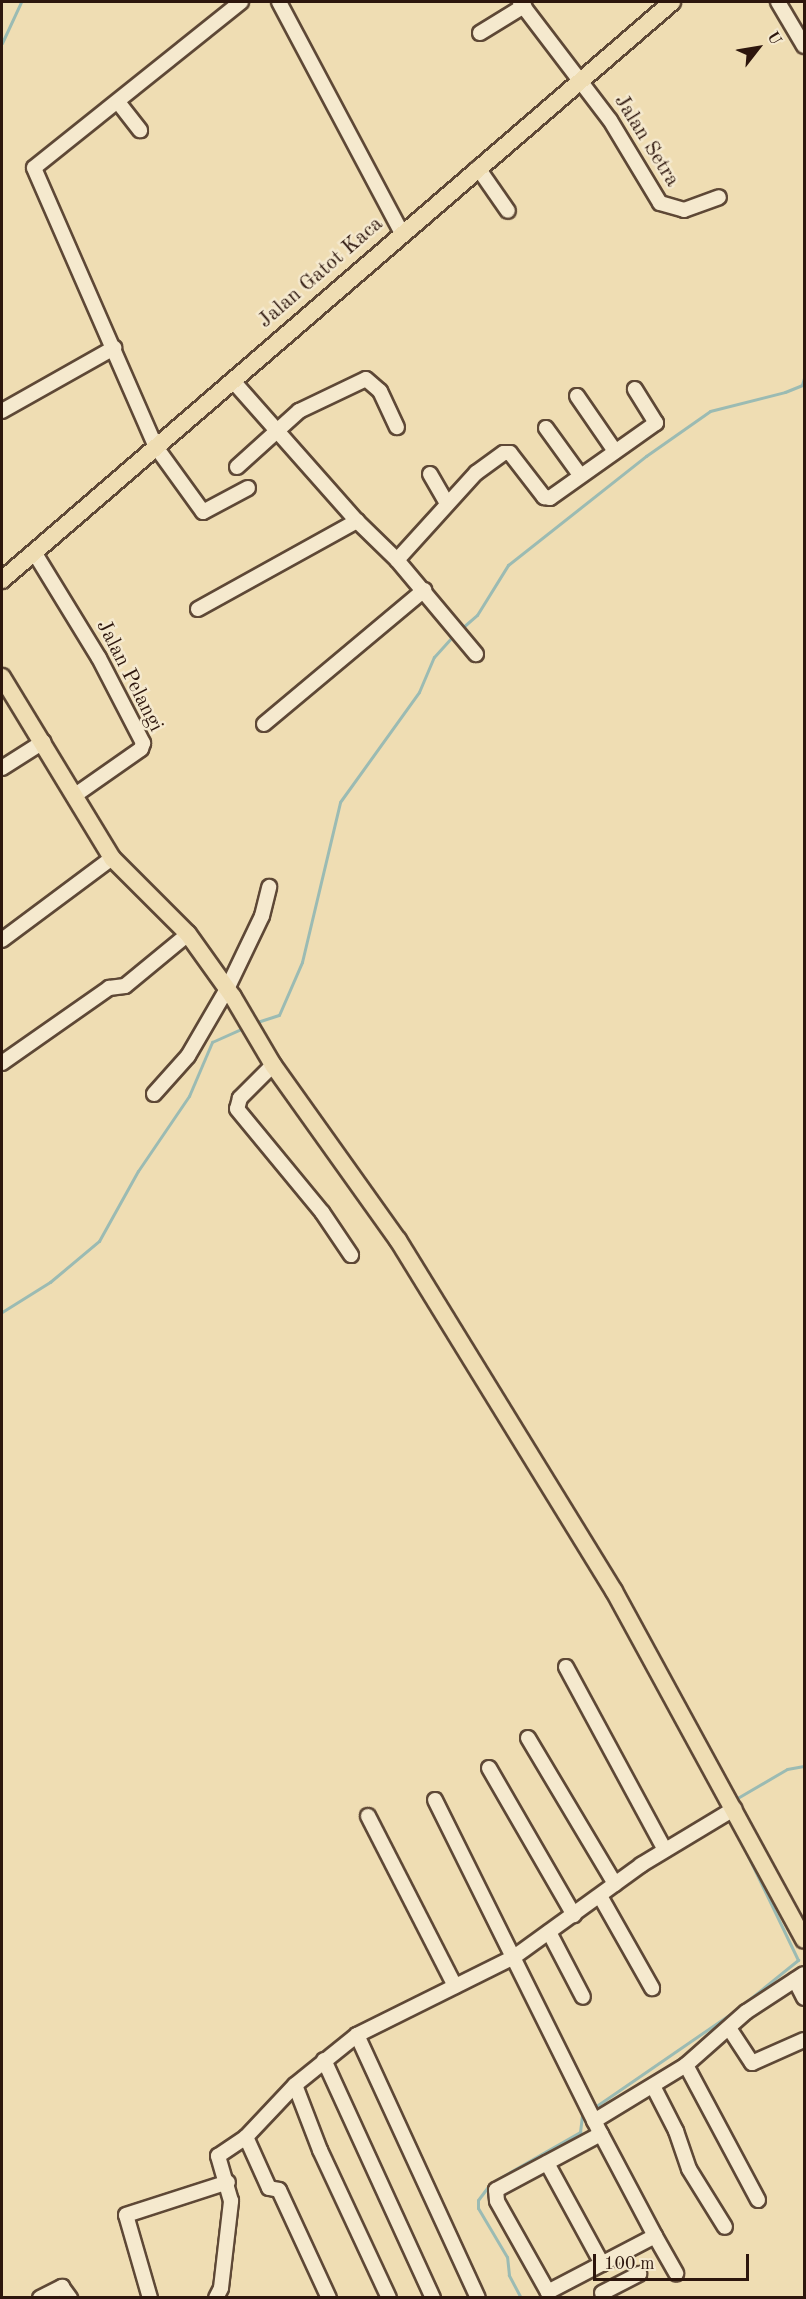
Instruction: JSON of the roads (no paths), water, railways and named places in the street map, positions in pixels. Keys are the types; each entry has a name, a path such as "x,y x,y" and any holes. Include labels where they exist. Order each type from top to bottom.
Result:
{"main road":[{"name":"Jalan Gatot Kaca","path":"3,574 34,552 672,2"},
{"path":"4,686 43,742 112,858 188,934 227,989 273,1065 398,1240 614,1591 804,1940"}],"street":[{"path":"241,2 34,168 156,447 204,512 248,488"},
{"path":"279,2 402,233"},
{"path":"778,2 804,46"},
{"path":"480,33 522,4"},
{"name":"Jalan Setra","path":"522,4 580,79 627,146 660,203 684,210 719,197"},
{"path":"118,102 140,130"},
{"path":"478,168 508,210"},
{"path":"2,411 114,348"},
{"path":"237,467 275,428 312,404 366,379 381,391 397,426"},
{"path":"233,381 357,520 398,560 476,654"},
{"path":"398,560 476,473 504,453 510,453 547,498 656,423 635,389"},
{"path":"577,396 615,451"},
{"path":"546,428 580,475"},
{"path":"430,474 447,504"},
{"path":"198,609 357,520"},
{"name":"Jalan Pelangi","path":"34,552 99,658 143,743 141,750 74,796"},
{"path":"264,724 424,590"},
{"path":"2,768 43,742"},
{"path":"2,940 112,858"},
{"path":"154,1094 188,1056 227,989 262,916 268,888"},
{"path":"2,1064 109,988 125,986 188,934"},
{"path":"273,1065 240,1098 237,1109 322,1212 351,1255"},
{"path":"566,1667 665,1850"},
{"path":"528,1738 615,1884"},
{"path":"489,1768 574,1915"},
{"path":"435,1800 600,2134 676,2273"},
{"path":"216,2298 221,2288 231,2201 228,2181 218,2157 246,2137 295,2085 357,2035 514,1957 665,1850 734,1809"},
{"path":"368,1816 455,1986"},
{"path":"600,1896 652,1988"},
{"path":"549,1932 583,1997"},
{"path":"594,2121 686,2065 765,1997 800,1977 804,1998"},
{"path":"729,2028 752,2063 804,2040"},
{"path":"357,2035 478,2298"},
{"path":"324,2060 433,2298"},
{"path":"686,2065 758,2200"},
{"path":"295,2085 320,2150 389,2298"},
{"path":"653,2086 676,2131 689,2169 725,2227"},
{"path":"600,2134 499,2187 497,2201 548,2292 655,2236"},
{"path":"246,2137 269,2188 279,2190 329,2298"},
{"path":"547,2163 602,2264"},
{"path":"150,2298 126,2215 228,2181"},
{"path":"588,2272 598,2295 639,2274"},
{"path":"40,2298 62,2287 70,2298"}],"waterway":[{"path":"2,43 21,2"},
{"path":"462,628 477,615 508,565 646,456 710,411 785,392 802,385 804,378"},
{"path":"254,1023 279,1015 302,962 340,802 419,692 434,657 454,635"},
{"path":"2,1312 50,1282 99,1241 138,1171 189,1096 212,1042 246,1027"},
{"path":"734,1800 787,1769 804,1766"},
{"path":"592,2109 736,2010 798,1960 736,1831"},
{"path":"521,2298 509,2275 507,2257 478,2208 478,2200 491,2183 580,2132 582,2116 586,2113"}]}
